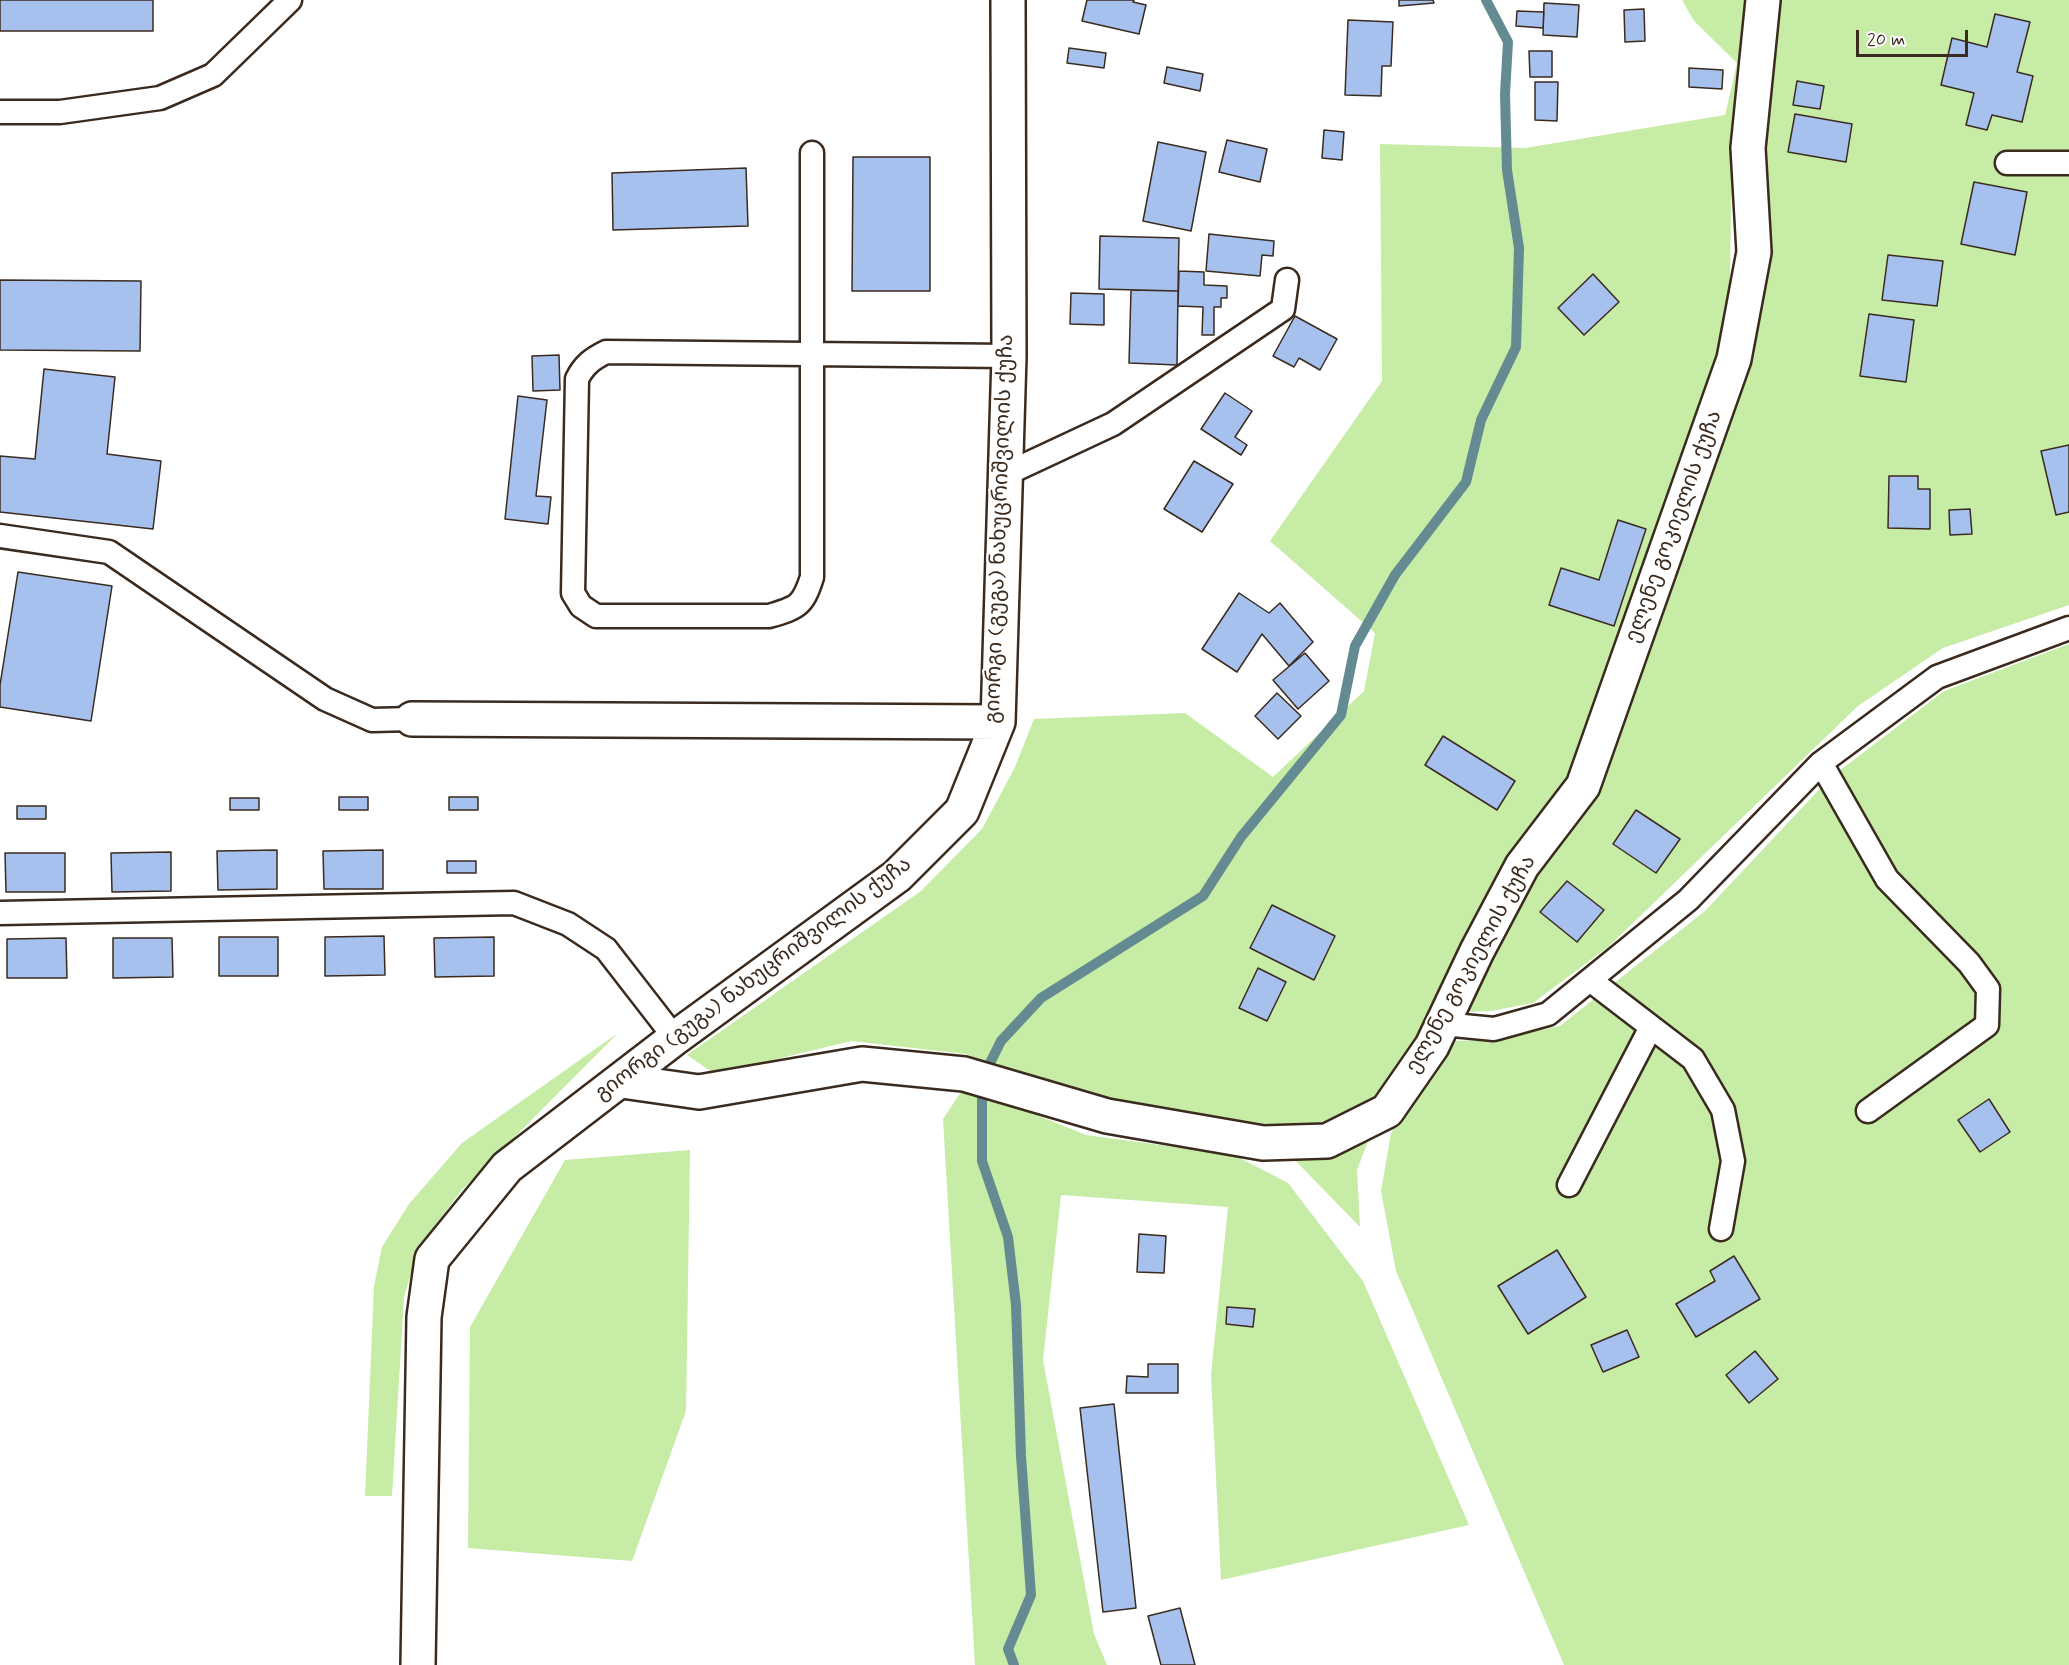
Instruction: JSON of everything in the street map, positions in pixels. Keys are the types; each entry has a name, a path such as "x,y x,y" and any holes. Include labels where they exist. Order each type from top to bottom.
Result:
{"street":[{"name":"გიორგი (გუგა) ნახუცრიშვილის ქუჩა","path":"418,1665 424,1317 432,1259 507,1167 622,1081 675,1038 897,876 962,811 998,722 1009,356 1008,0"},
{"name":"ელენე გოკიელის ქუჩა","path":"622,1081 699,1092 862,1064 964,1074 1107,1116 1263,1143 1327,1141 1387,1111 1432,1046 1522,866 1582,786 1734,359 1754,252 1748,148 1763,0"},
{"path":"412,718 998,722"}],"lane":[{"path":"0,112 60,112 160,98 213,75 290,0"},
{"path":"812,153 814,354 812,577 805,598 793,609 769,616 596,616 581,606 573,593 577,379 583,367 606,352 814,354 1009,356"},
{"path":"2007,164 2069,163"},
{"path":"1006,474 1113,424 1283,309 1287,280"},
{"path":"0,536 109,552 325,699 372,720 412,718"},
{"path":"1443,1024 1494,1029 1548,1014 1688,900 1821,763 1938,677 2069,628"},
{"path":"1821,763 1887,879 1969,963 1988,989 1987,1025 1868,1111"},
{"path":"0,913 514,903 568,924 606,949 675,1038"},
{"path":"1590,980 1693,1059 1723,1110 1733,1161 1721,1229"},
{"path":"1569,1185 1651,1027"}],"green space":[{"path":"1682,0 1751,0 1732,142 1729,344 1571,782 1441,995 1382,1099 1326,1127 1263,1131 1075,1100 966,1054 851,1041 715,1074 687,1055 921,891 982,829 1015,767 1034,719 1185,713 1273,777 1364,691 1375,633 1270,541 1382,381 1380,144 1525,148 1725,115 1737,63 1694,21"},
{"path":"1777,0 2069,0 2069,605 1943,648 1858,706 1608,947 1533,1003 1491,1011 1462,1012 1702,497 1754,358 1769,241 1761,130"},
{"path":"2069,644 2069,1665 1564,1665 1396,1271 1381,1191 1391,1133 1449,1041 1492,1040 1560,1026 1705,911 1830,778 1944,691"},
{"path":"618,1033 461,1191 434,1227 415,1260 404,1297 392,1496 365,1496 374,1286 382,1247 409,1204 462,1143"},
{"path":"965,1086 1086,1135 1234,1155 1288,1183 1363,1281 1469,1525 1221,1580 1211,1375 1228,1207 1061,1195 1043,1360 1094,1634 1107,1665 975,1665 943,1119"},
{"path":"1373,1128 1357,1170 1360,1227 1285,1150"},
{"path":"690,1150 686,1411 632,1561 468,1548 470,1327 565,1160"}],"building":[{"path":"0,0 153,0 153,31 0,31"},
{"path":"1087,0 1134,0 1133,2 1146,5 1139,34 1082,21"},
{"path":"1399,0 1433,0 1434,3 1399,6"},
{"path":"1544,3 1579,5 1577,37 1543,35"},
{"path":"1644,9 1645,41 1625,42 1624,10"},
{"path":"1517,11 1544,12 1543,28 1516,26"},
{"path":"1995,14 2030,22 2017,72 2033,76 2022,122 1992,115 1987,130 1966,125 1974,93 1941,85 1952,38 1987,47"},
{"path":"1348,20 1393,22 1391,66 1382,66 1381,96 1345,95"},
{"path":"1069,48 1106,53 1104,68 1067,63"},
{"path":"1529,51 1552,51 1552,77 1530,77"},
{"path":"1167,67 1203,74 1200,91 1164,83"},
{"path":"1689,68 1723,70 1722,89 1689,87"},
{"path":"1797,81 1824,86 1820,109 1793,105"},
{"path":"1535,82 1558,82 1557,121 1535,120"},
{"path":"1795,114 1852,124 1846,162 1788,152"},
{"path":"1324,130 1344,132 1342,160 1322,158"},
{"path":"1227,140 1267,149 1260,182 1219,172"},
{"path":"1158,142 1206,152 1191,231 1143,221"},
{"path":"853,157 930,157 930,291 852,291"},
{"path":"746,168 748,226 613,230 612,173"},
{"path":"1974,182 2027,192 2015,255 1961,244"},
{"path":"1209,234 1274,241 1273,256 1262,255 1260,276 1206,271"},
{"path":"1100,236 1179,238 1178,291 1099,289"},
{"path":"1888,255 1943,261 1937,306 1882,300"},
{"path":"1179,271 1204,272 1204,285 1227,286 1227,298 1221,298 1221,307 1214,307 1214,335 1202,335 1203,307 1178,306"},
{"path":"1593,274 1619,302 1584,335 1558,308"},
{"path":"0,280 141,281 140,351 0,350"},
{"path":"1131,290 1178,291 1177,365 1129,363"},
{"path":"1071,293 1104,294 1104,325 1070,324"},
{"path":"1869,314 1914,320 1906,382 1860,376"},
{"path":"1295,316 1337,339 1320,370 1299,358 1294,367 1273,356"},
{"path":"559,355 560,390 533,391 532,356"},
{"path":"44,369 115,377 107,454 161,461 153,529 0,512 0,456 35,459"},
{"path":"1225,393 1252,411 1235,437 1247,445 1241,455 1201,429"},
{"path":"518,396 547,400 536,496 551,497 548,524 505,519"},
{"path":"2069,445 2069,512 2056,515 2041,451"},
{"path":"1194,461 1233,484 1202,532 1164,509"},
{"path":"1889,476 1918,476 1918,489 1930,489 1930,529 1888,528"},
{"path":"1970,509 1972,534 1950,535 1949,510"},
{"path":"1618,520 1646,529 1614,626 1549,605 1561,568 1599,580"},
{"path":"18,572 112,586 91,721 0,707 0,685"},
{"path":"1239,593 1269,613 1280,603 1313,642 1289,666 1262,634 1237,672 1202,649"},
{"path":"1305,653 1329,681 1298,709 1273,680"},
{"path":"1277,693 1301,716 1278,739 1255,716"},
{"path":"1443,736 1515,781 1497,810 1425,765"},
{"path":"339,797 368,797 368,810 339,810"},
{"path":"449,797 478,797 478,810 449,810"},
{"path":"230,798 259,798 259,810 230,810"},
{"path":"17,806 46,806 46,819 17,819"},
{"path":"1636,810 1680,839 1656,873 1613,844"},
{"path":"277,850 277,889 218,890 217,851"},
{"path":"383,850 383,889 324,889 323,851"},
{"path":"171,852 171,891 112,892 111,853"},
{"path":"5,853 65,853 65,892 6,892"},
{"path":"447,861 476,861 476,873 447,873"},
{"path":"1567,881 1604,910 1577,942 1540,912"},
{"path":"1272,905 1335,936 1314,980 1250,948"},
{"path":"384,936 385,975 325,976 325,937"},
{"path":"219,937 278,937 278,976 219,976"},
{"path":"494,937 494,976 435,977 434,938"},
{"path":"66,938 67,978 7,978 7,939"},
{"path":"113,938 172,938 173,977 113,978"},
{"path":"1258,968 1286,982 1267,1021 1239,1008"},
{"path":"1989,1099 2010,1132 1980,1152 1958,1120"},
{"path":"1139,1234 1166,1236 1164,1273 1137,1272"},
{"path":"1557,1250 1586,1297 1528,1334 1498,1286"},
{"path":"1734,1256 1760,1299 1696,1337 1676,1304 1715,1281 1710,1271"},
{"path":"1227,1307 1255,1309 1253,1327 1226,1324"},
{"path":"1627,1330 1639,1357 1603,1372 1591,1345"},
{"path":"1755,1351 1778,1379 1749,1403 1726,1375"},
{"path":"1148,1364 1178,1364 1178,1393 1126,1393 1127,1376 1148,1377"},
{"path":"1114,1404 1136,1608 1103,1612 1080,1408"},
{"path":"1180,1608 1195,1665 1161,1665 1148,1616"}],"waterway":[{"path":"1014,1665 1008,1649 1031,1595 1021,1456 1016,1305 1008,1237 982,1161 982,1079 1001,1041 1041,998 1203,896 1241,837 1341,715 1355,646 1395,575 1466,482 1481,420 1516,347 1519,248 1507,170 1505,94 1508,42 1486,0"}]}
